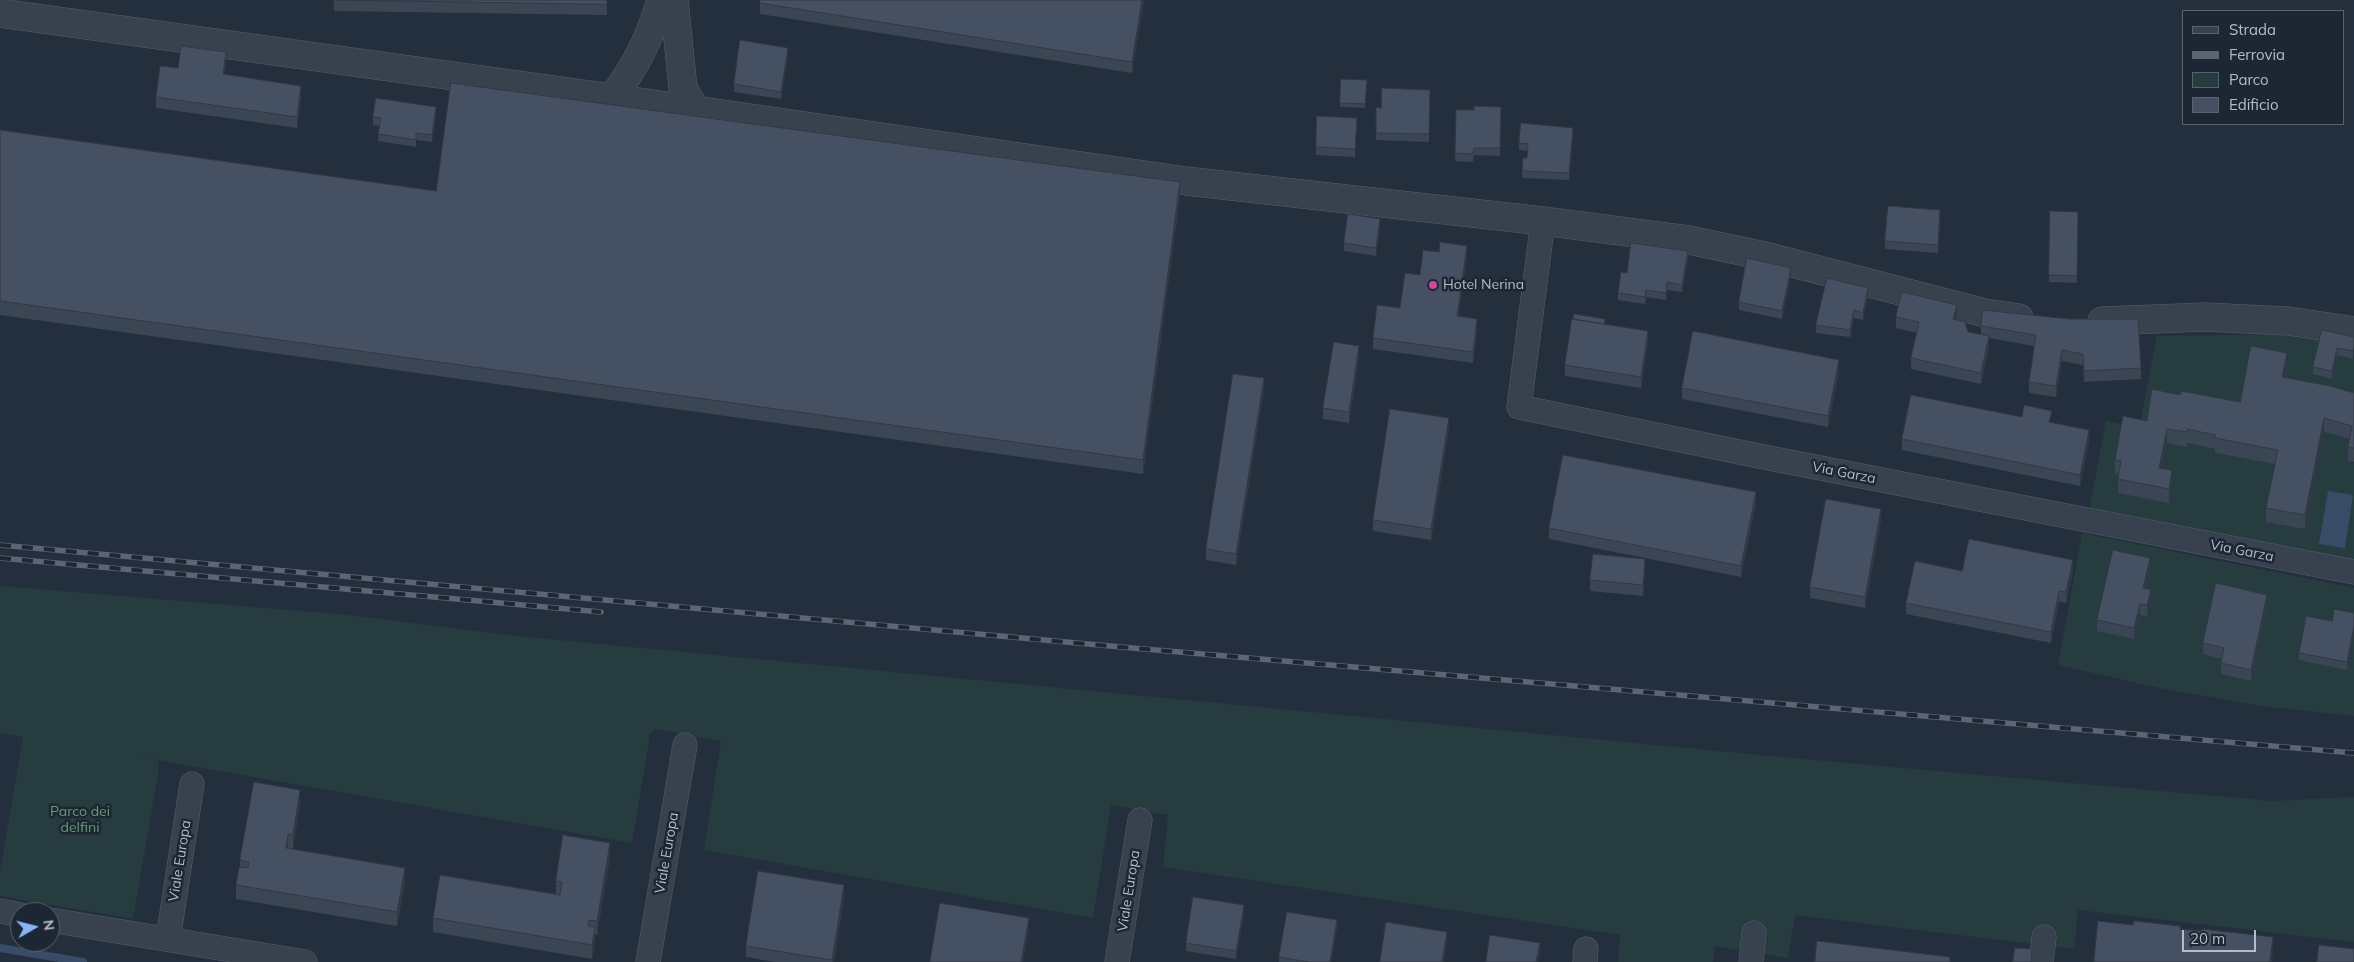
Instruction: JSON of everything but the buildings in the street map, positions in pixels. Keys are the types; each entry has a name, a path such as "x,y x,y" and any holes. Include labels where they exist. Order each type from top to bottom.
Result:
{"street":[{"path":"612,98 635,67 653,27 660,0"},
{"path":"674,0 683,88 696,111"},
{"path":"0,13 612,98 1186,181 1322,198 1543,221 1689,240 1769,257 1985,314 2041,320"},
{"name":"Via Garza","path":"1543,221 1519,407 1769,458 2354,572"},
{"path":"2078,321 2205,317 2288,321 2354,331"},
{"name":"Viale Europa","path":"648,962 685,745"},
{"name":"Viale Europa","path":"168,940 192,784"},
{"name":"Viale Europa","path":"1117,962 1140,820"},
{"path":"60,922 304,962"},
{"path":"1751,962 1754,934"},
{"path":"2041,962 2044,937"}],"green space":[{"path":"2287,334 2322,337 2313,374 2332,379 2337,355 2353,359 2354,353 2354,409 2240,416 2147,435 2115,474 2159,482 2167,443 2187,446 2187,443 2215,449 2215,453 2278,464 2305,529 2324,432 2352,440 2348,461 2354,463 2354,563 2088,516 2106,421 2139,428 2157,336"},
{"path":"2082,533 2354,588 2354,716 2261,706 2159,688 2058,665"},
{"name":"Parco dei delfini","path":"0,586 349,615 507,635 1781,757 2272,801 2354,797 2354,942 2078,910 2074,949 1795,915 1788,958 1715,946 1713,962 1618,962 1620,935 1163,867 1168,815 1111,805 1093,918 704,850 721,741 655,729 650,735 632,843 139,757 158,761 159,768 133,919 60,906 60,902 35,902 0,896 0,872 23,737 0,733"}],"water":[{"path":"2328,491 2353,495 2345,548 2319,544"}],"waterway":[{"path":"0,948 83,962"}],"railway":[{"path":"0,545 1121,647 2354,753"},
{"path":"0,558 601,612"}],"place":[{"name":"Hotel Nerina","path":"1433,285"}]}
